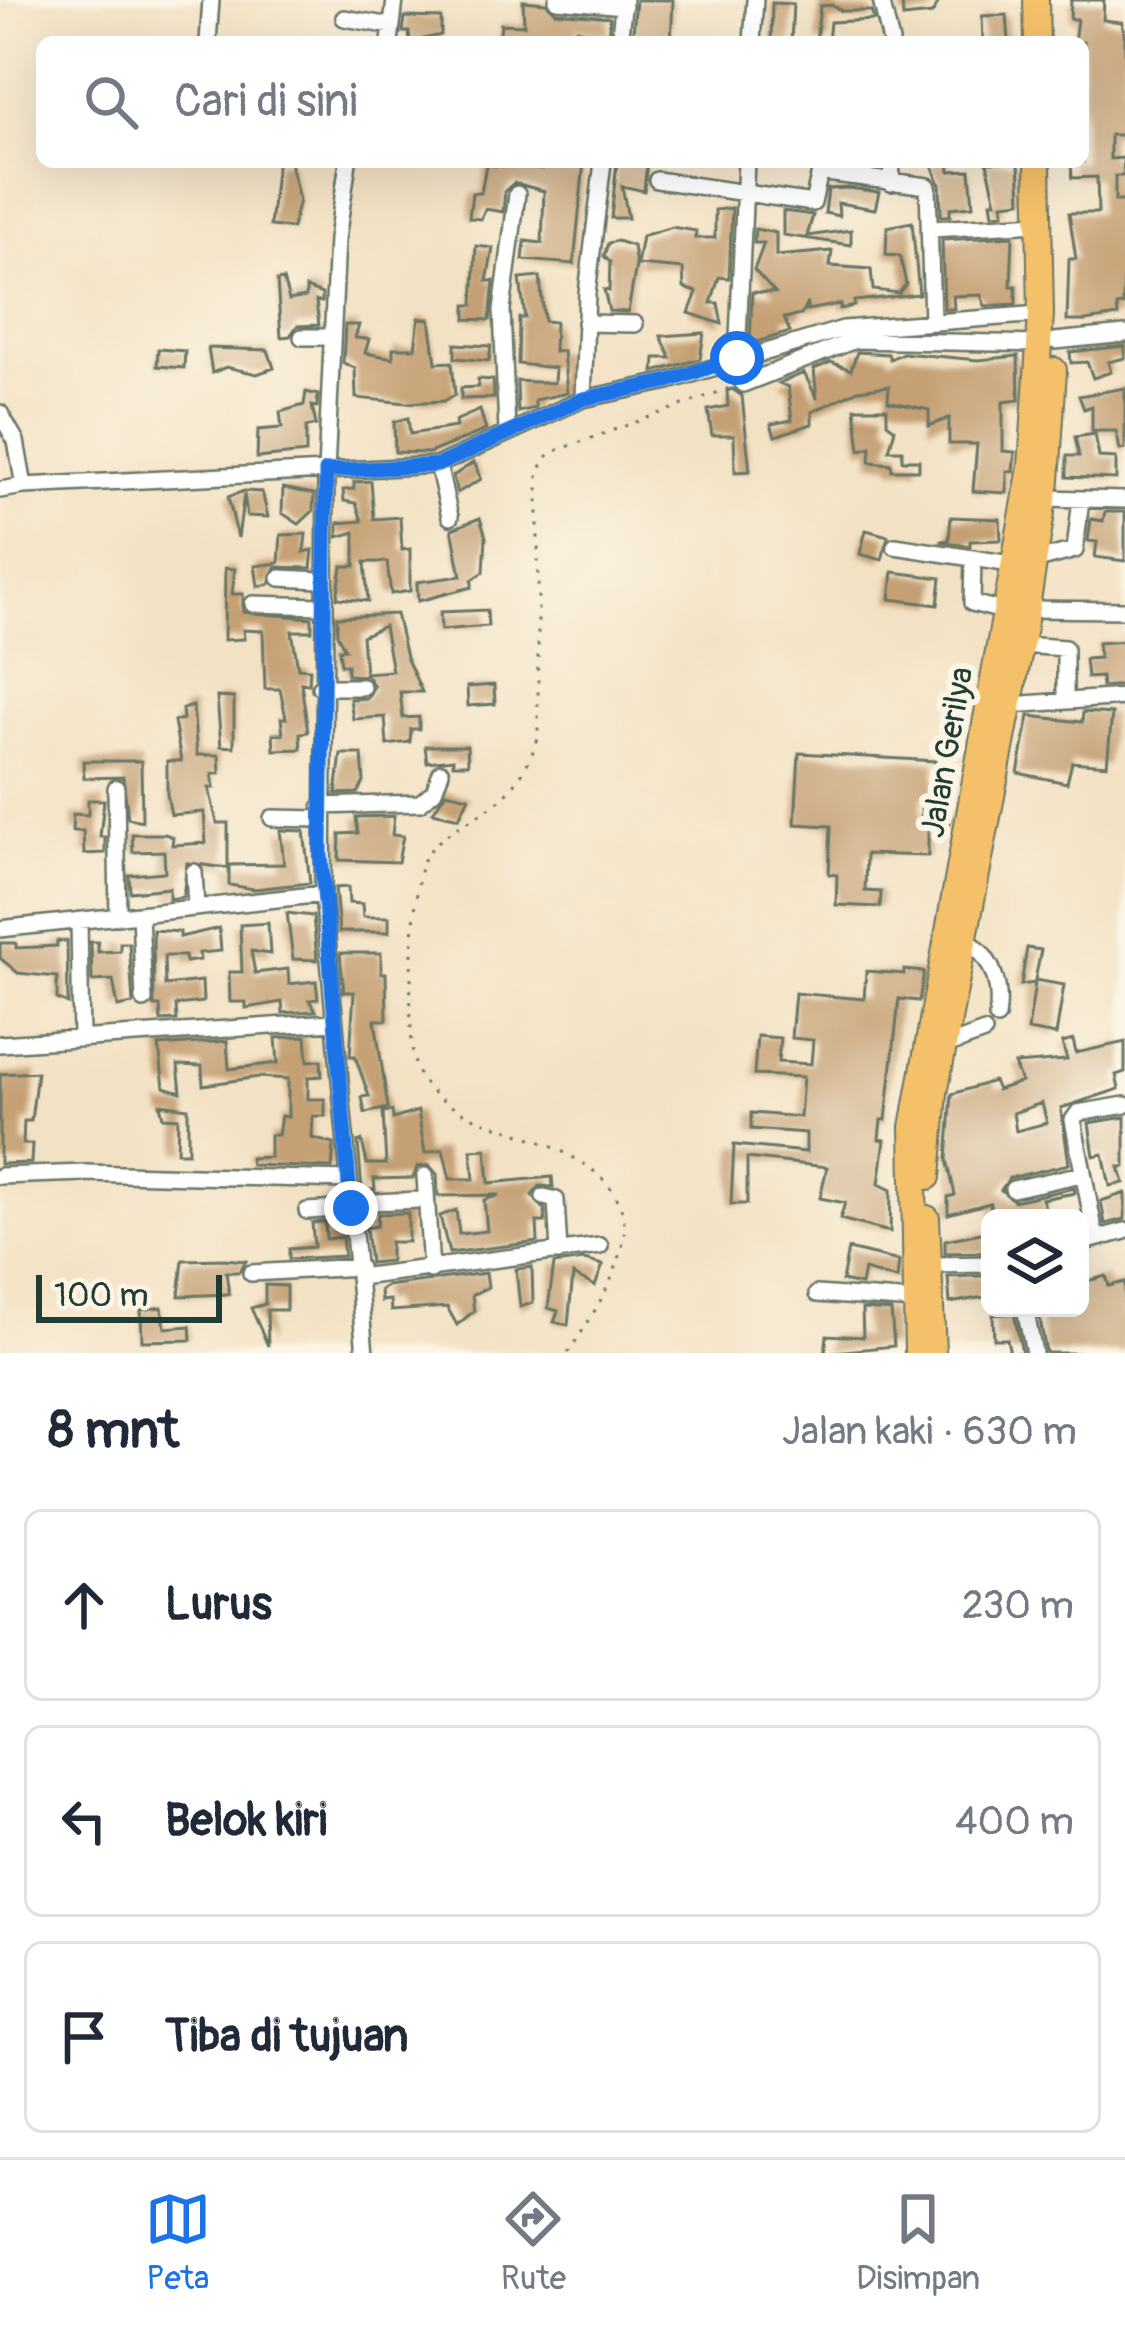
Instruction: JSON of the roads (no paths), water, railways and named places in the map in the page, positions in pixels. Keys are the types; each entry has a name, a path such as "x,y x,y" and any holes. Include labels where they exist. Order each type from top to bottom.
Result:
{"highway":[{"path":"1036,0 1045,36"},
{"path":"1045,36 1052,0"},
{"name":"Jalan Gerilya","path":"1026,563 1031,467 1047,331 1038,168"},
{"name":"Jalan Gerilya","path":"933,1353 931,1124 956,936 1016,610 1044,498 1054,168"},
{"name":"Jalan Gerilya","path":"917,1353 913,1127 1011,700 1021,645 1016,610"}],"street":[{"path":"208,36 211,0"},
{"path":"344,18 391,34 395,0"},
{"path":"557,0 624,3 620,36"},
{"path":"752,36 755,0"},
{"path":"881,0 890,36"},
{"path":"347,168 330,338 321,580 321,813 333,1022 365,1353"},
{"path":"583,399 585,323 602,168"},
{"path":"737,358 746,168"},
{"path":"891,183 892,168"},
{"path":"657,180 813,203 821,174 928,186 932,321"},
{"path":"507,433 502,310 517,194"},
{"path":"931,229 1039,223"},
{"path":"0,490 438,465 583,399 669,381 843,329 932,321 1125,334"},
{"path":"585,323 634,324"},
{"path":"743,383 855,340 1047,331"},
{"path":"302,337 330,338"},
{"path":"0,413 16,441 24,486"},
{"path":"438,465 450,517"},
{"path":"1044,498 1125,500"},
{"path":"895,546 1026,563 1075,550 1081,499"},
{"path":"973,559 972,603 1016,610 1125,610"},
{"path":"280,578 321,580"},
{"path":"253,604 321,605"},
{"path":"1021,645 1073,648 1065,692"},
{"path":"320,687 362,687"},
{"path":"1011,700 1065,692 1125,694"},
{"path":"1011,700 1125,694"},
{"path":"272,818 420,803 434,791 441,772"},
{"path":"116,788 118,917"},
{"path":"194,872 196,908"},
{"path":"0,929 323,894"},
{"path":"140,915 144,1000"},
{"path":"79,921 81,1039"},
{"path":"956,936 990,964 998,984 998,1018"},
{"path":"0,1044 333,1022"},
{"path":"944,1047 984,1032"},
{"path":"1085,1209 1075,1116 1125,1105"},
{"path":"0,1176 86,1173 348,1180"},
{"path":"1013,1189 1082,1174"},
{"path":"425,1176 431,1270"},
{"path":"544,1197 556,1200 559,1252"},
{"path":"307,1211 419,1200"},
{"path":"1089,1241 1125,1232"},
{"path":"251,1273 431,1270 600,1246"},
{"path":"930,1264 981,1264"},
{"path":"817,1294 914,1300"},
{"path":"1027,1317 1034,1353"}]}
